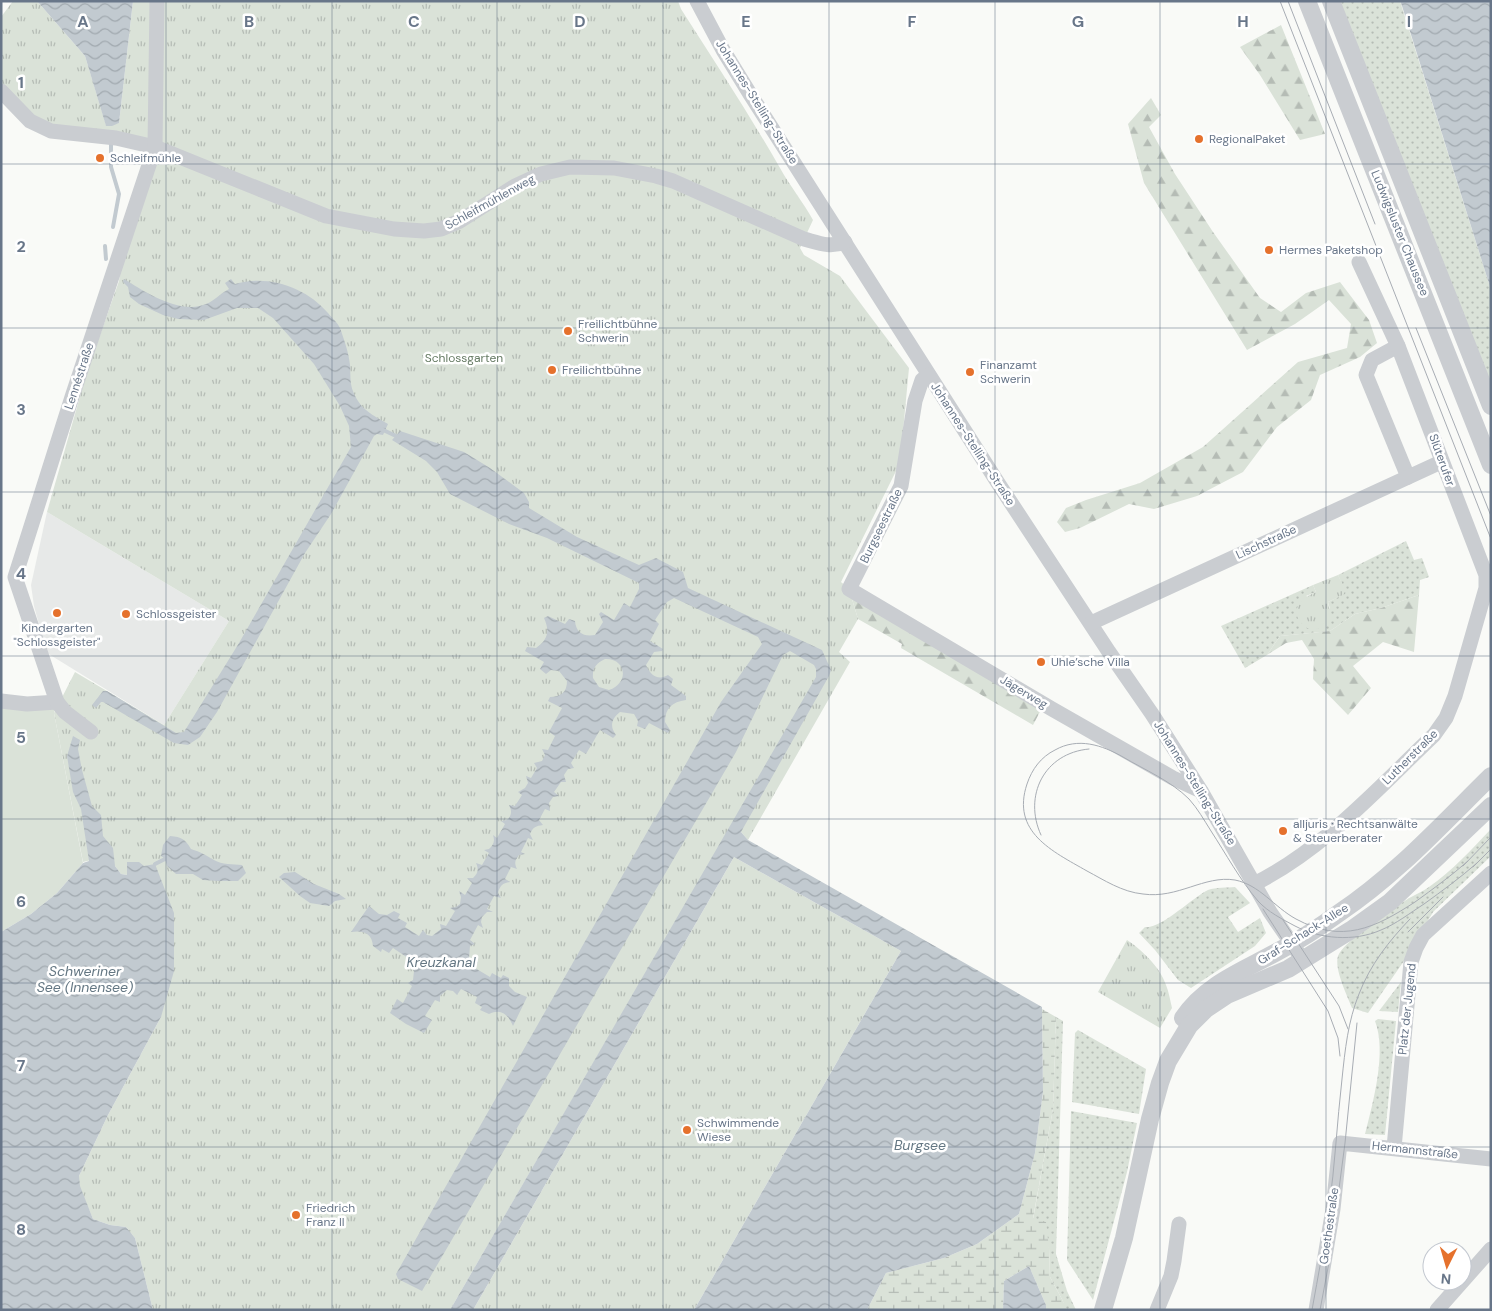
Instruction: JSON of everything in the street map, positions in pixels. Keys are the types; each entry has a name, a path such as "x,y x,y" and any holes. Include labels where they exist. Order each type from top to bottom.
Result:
{"street":[{"name":"Lennéstraße","path":"91,732 57,702 8,575 72,397 155,147 157,1"},
{"name":"Johannes-Stelling-Straße","path":"698,1 723,50 750,94 928,375 1201,791 1254,884"},
{"name":"Ludwigsluster Chaussee","path":"1307,1 1491,465"},
{"name":"Ludwigsluster Chaussee","path":"1331,1 1491,406"},
{"name":"Schleifmühlenweg","path":"1,91 30,121 51,131 116,138 155,147 326,216 394,229 424,231 441,229 460,221 515,186 541,174 570,167 614,168 673,181 804,239 823,245 835,246 845,242"},
{"name":"Slüterufer","path":"1359,262 1398,346 1486,575"},
{"path":"1398,346 1372,360 1366,375 1408,477"},
{"name":"Burgseestraße","path":"849,589 901,486 915,401 922,380 928,375"},
{"name":"Lischstraße","path":"1091,623 1441,462"},
{"name":"Lutherstraße","path":"1254,884 1272,876 1326,836 1434,735 1446,718 1455,696 1486,588 1486,575"},
{"name":"Jägerweg","path":"849,589 1052,709 1173,778 1201,791"},
{"path":"1,701 27,704 57,702"},
{"name":"Graf-Schack-Allee","path":"1103,1310 1124,1238 1162,1056 1173,1033 1192,1006 1220,982 1291,943 1338,914 1377,886 1491,776"},
{"name":"Graf-Schack-Allee","path":"1152,1110 1168,1061 1189,1026 1206,1009 1226,995 1288,969 1351,930 1390,902 1491,806"},
{"name":"Platz der Jugend","path":"1394,1148 1411,962 1423,935 1491,873"},
{"path":"1254,884 1303,960"},
{"name":"Hermannstraße","path":"1340,1143 1491,1158"},
{"name":"Goethestraße","path":"1316,1310 1333,1209 1340,1143"},
{"path":"1158,1310 1171,1276 1179,1224"},
{"path":"1437,1310 1491,1249"}],"shaded area":[{"name":"Schlossgeister","path":"47,512 229,621 164,725 47,653 34,606 31,585"}],"green space":[{"name":"Schlossgarten","path":"13,1 37,1 85,56 106,125 119,123 133,1 678,1 681,9 813,220 800,248 804,255 840,276 909,368 900,463 841,582 849,589 858,619 839,652 850,662 748,840 741,832 731,826 450,1310 153,1310 135,1238 126,1227 110,1225 93,1219 79,1186 79,1176 108,1115 161,1017 144,866 127,862 127,875 121,874 115,866 100,858 83,862 54,713 75,672 164,725 229,621 47,512 87,372 119,281 125,237 155,148 30,121 1,91 1,17"},
{"path":"1331,1 1400,1 1491,290 1491,406"},
{"path":"1281,25 1325,134 1300,140 1260,75 1240,47"},
{"path":"1151,98 1161,115 1149,127 1175,174 1260,298 1281,312 1306,293 1340,282 1369,320 1377,343 1360,357 1320,375 1311,400 1277,427 1243,472 1197,496 1154,509 1129,504 1080,528 1065,532 1057,522 1066,508 1140,483 1203,447 1298,362 1347,348 1351,324 1329,300 1295,324 1247,350 1144,183 1128,124"},
{"path":"1406,541 1414,560 1422,558 1429,577 1420,580 1419,595 1381,608 1355,614 1330,631 1280,636 1267,655 1245,668 1221,626 1313,585 1316,592 1306,596 1330,609 1328,602 1346,593 1338,575"},
{"path":"1338,575 1347,593 1328,602 1331,617 1318,629 1307,628 1298,618 1297,608 1304,599 1316,592 1313,585"},
{"path":"849,589 1044,704 1033,725 901,648 902,644 858,619"},
{"path":"1419,595 1414,652 1383,642 1353,666 1371,688 1348,715 1313,679 1314,659 1302,640 1286,643 1267,655 1280,636 1330,631 1355,614 1381,608"},
{"path":"1,701 57,702 54,713 83,863 57,893 31,914 1,932"},
{"path":"1491,829 1491,856 1433,912 1406,958 1368,1013 1352,1008 1338,968 1338,956 1342,950 1357,935 1377,920 1446,874"},
{"name":"Schwimmende Wiese","path":"734,857 901,951 694,1310 473,1310"},
{"path":"1235,887 1250,903 1228,917 1238,932 1260,918 1266,933 1255,946 1191,988 1178,980 1139,933 1145,927 1151,927 1168,918 1208,890"},
{"path":"1127,940 1155,965 1167,988 1172,1008 1160,1028 1098,992"},
{"path":"1401,982 1398,1012 1379,1011"},
{"path":"1042,1009 1056,1017 1053,1109 1033,1218 1046,1222 1050,1277 1064,1303 1064,1310 1046,1310 1046,1305 1029,1266 1004,1281 1003,1310 867,1310 886,1273 944,1258 977,1244 1019,1214 1035,1153 1043,1092"},
{"path":"1056,1017 1063,1021 1056,1254 1067,1291 1076,1310 1064,1310 1064,1303 1050,1277 1049,1248 1033,1219 1053,1109"},
{"path":"1378,1019 1396,1021 1385,1135 1365,1134 1378,1077 1380,1047 1375,1021"},
{"path":"1078,1030 1146,1069 1139,1114 1072,1102 1075,1033"},
{"path":"1071,1111 1137,1123 1127,1172 1093,1300 1067,1260"}],"water":[{"path":"37,1 133,1 119,123 106,126 85,56"},
{"path":"1400,1 1491,1 1491,290 1402,6"},
{"path":"124,279 152,296 185,307 196,307 212,301 229,289 225,283 231,279 235,284 248,281 273,282 286,285 309,296 328,313 338,324 342,332 350,365 351,383 358,401 364,408 388,424 383,435 377,434 374,436 331,514 305,553 217,712 200,737 188,745 174,743 103,702 96,708 92,705 103,691 107,691 176,733 184,732 239,643 351,447 349,426 340,406 314,364 273,318 258,308 237,308 204,320 178,319 163,315 139,304 130,297 128,287 123,282"},
{"path":"400,431 464,452 524,493 529,502 529,508 577,537 639,565 656,558 683,572 688,588 822,650 831,670 829,676 741,832 748,840 1042,1007 1043,1092 1035,1153 1019,1214 977,1244 944,1258 886,1273 867,1310 694,1310 901,951 734,857 473,1310 450,1310 816,677 814,665 790,651 783,655 736,752 422,1291 398,1279 396,1274 721,702 762,644 758,637 674,598 667,602 655,620 659,624 650,641 663,649 662,651 654,652 646,665 655,676 664,677 668,675 673,679 671,685 686,696 686,700 673,704 666,713 665,722 670,730 668,733 649,723 645,729 637,726 638,721 634,714 620,712 612,722 616,735 613,738 600,730 586,754 579,750 571,763 574,768 568,769 564,775 566,782 561,782 554,792 559,796 553,797 549,803 550,811 545,809 539,820 543,825 537,826 532,830 530,834 533,840 528,838 521,852 525,854 519,855 516,860 515,865 517,869 511,867 505,879 510,882 503,884 500,888 498,893 501,898 494,896 487,909 493,912 487,912 482,917 483,928 478,925 470,940 475,944 470,946 469,958 472,961 478,962 475,968 490,977 492,973 501,978 503,975 509,978 509,986 515,992 527,997 513,1026 504,1013 493,1012 489,1014 480,1010 482,1007 475,1003 477,997 461,989 457,995 453,991 447,990 440,996 440,1002 435,1000 425,1016 432,1020 424,1033 406,1024 390,1013 397,999 403,1003 412,986 408,983 413,980 414,971 411,967 405,965 408,958 393,948 389,953 382,949 381,952 373,946 371,938 366,933 351,932 369,906 379,914 387,915 394,911 400,914 398,918 407,923 405,927 419,936 423,930 427,935 432,936 441,929 440,924 446,926 455,911 450,908 460,904 461,897 459,891 465,895 472,883 467,878 473,878 476,875 478,870 476,863 482,865 489,853 484,850 489,849 493,844 493,835 497,838 505,824 501,821 507,820 511,815 509,805 515,806 522,795 518,792 525,788 528,783 526,776 531,778 537,768 534,763 542,761 545,755 542,749 548,750 555,736 549,732 562,708 548,701 550,697 563,693 567,681 559,671 551,670 546,674 540,669 544,662 525,651 527,647 536,648 543,642 547,635 544,618 548,616 565,624 569,619 575,621 577,629 581,633 595,635 603,622 599,614 601,612 614,620 624,603 630,607 639,589 639,583 547,538 509,524 450,494 437,472 426,461 392,440","holes":["605,659 617,662 623,671 620,682 616,687 609,690 599,687 593,675 594,669 599,662"]},
{"name":"Schweriner See (Innensee)","path":"73,736 80,740 78,749 92,806 101,815 103,836 113,848 115,866 121,874 127,875 127,862 139,862 144,866 155,864 174,913 174,971 161,1017 108,1115 79,1176 80,1186 93,1219 110,1225 126,1227 135,1238 153,1310 1,1310 1,932 31,914 57,893 83,863 89,861 81,809 73,792 67,756"},
{"path":"170,836 183,839 191,849 217,862 242,865 246,873 238,881 203,880 193,874 176,874 167,866 165,859 161,856 163,845"},
{"path":"295,872 314,884 339,894 346,899 335,901 329,906 310,903 279,877 284,873"},
{"path":"1029,1266 1046,1305 1046,1310 1003,1310 1004,1281"}],"waterway":[{"path":"111,141 111,167 119,194 113,227"},
{"path":"105,246 106,259"},
{"path":"381,429 396,436"},
{"path":"155,864 165,859"}],"tram line":[{"path":"1280,1 1491,539"},
{"path":"1288,1 1375,224"},
{"path":"1416,328 1491,516"},
{"path":"1468,861 1415,902 1386,919 1358,930 1328,931 1313,927 1296,919 1259,891 1252,887 1244,883 1235,880 1212,881 1156,895 1135,893 1121,888 1100,878 1048,847 1030,827 1025,815 1024,801 1027,784 1032,773 1041,760 1050,753 1064,746 1081,743 1107,749 1166,781 1189,799 1239,876 1245,884 1258,901 1262,905 1295,926 1326,936 1360,936 1387,928 1424,904 1477,863"},
{"path":"1041,835 1036,820 1035,806 1036,792 1041,779 1049,768 1060,759 1073,752 1089,749"},
{"path":"1463,866 1491,837"},
{"path":"1473,867 1491,849"},
{"path":"1408,932 1443,897"},
{"path":"1263,909 1328,1011 1338,1038 1340,1056"},
{"path":"1312,1310 1327,1221 1344,1057 1352,1015 1363,983 1374,963 1410,919"},
{"path":"1283,920 1339,1006 1348,1029"},
{"path":"1320,1310 1330,1257 1345,1143 1357,1023"}],"place":[{"name":"RegionalPaket","path":"1199,139"},
{"name":"Schleifmühle","path":"100,158"},
{"name":"Hermes Paketshop","path":"1269,250"},
{"name":"Freilichtbühne Schwerin","path":"568,331"},
{"name":"Freilichtbühne","path":"552,370"},
{"name":"Finanzamt Schwerin","path":"970,372"},
{"name":"Kindergarten \"Schlossgeister\"","path":"57,613"},
{"name":"Schlossgeister","path":"126,614"},
{"name":"Uhle’sche Villa","path":"1041,662"},
{"name":"alljuris · Rechtsanwälte & Steuerberater","path":"1283,831"},
{"name":"Schwimmende Wiese","path":"687,1130"},
{"name":"Friedrich Franz II","path":"296,1215"}],"water label":[{"name":"Kreuzkanal","path":"441,962"},
{"name":"Burgsee","path":"920,1145"}]}
